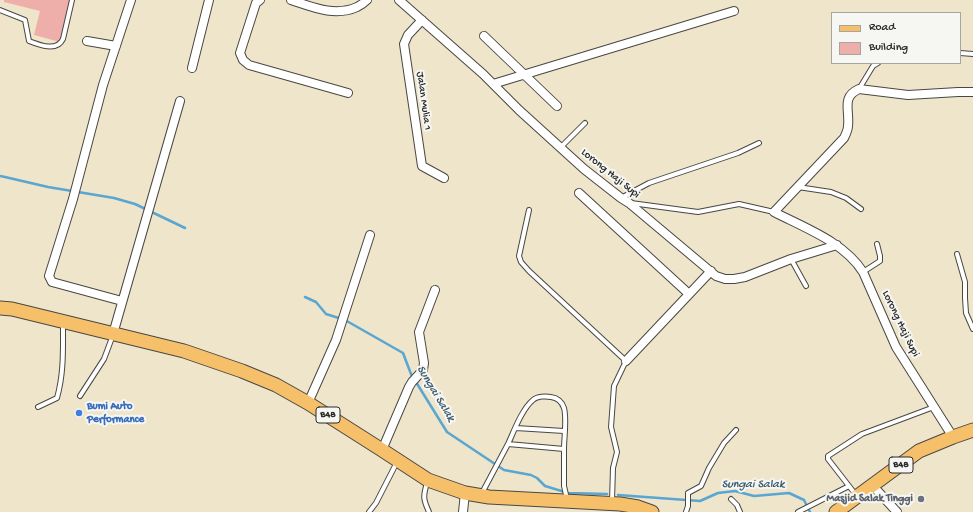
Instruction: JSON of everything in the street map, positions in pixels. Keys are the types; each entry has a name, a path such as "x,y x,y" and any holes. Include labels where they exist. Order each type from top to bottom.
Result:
{"main road":[{"name":"B48","path":"0,308 12,309 184,351 242,371 276,385 308,403 428,480 465,493 480,496 567,499 652,512"},
{"name":"B48","path":"836,512 919,451 973,430"}],"street":[{"path":"122,301 52,282 49,276 73,199 103,85 130,0"},
{"path":"192,68 209,0"},
{"path":"260,0 256,3 240,53 243,60 249,65 348,93"},
{"path":"291,0 332,12 348,11 365,3 367,0"},
{"name":"Lorong Haji Supi","path":"399,0 493,84 519,110 584,169 629,203 716,276 725,279 745,277 791,259 837,245"},
{"path":"493,84 734,11"},
{"name":"Jalan Mulia 1","path":"422,20 408,35 404,44 422,166 444,178"},
{"path":"484,36 557,106"},
{"path":"88,41 116,46"},
{"path":"774,212 844,138 848,126 848,101 849,96 853,92 860,89 908,95 973,92"},
{"path":"113,334 180,101"},
{"path":"579,193 689,294"},
{"name":"Lorong Haji Supi","path":"774,212 837,245 855,261 863,272 896,347 953,437"},
{"path":"308,403 336,340 370,235"},
{"path":"626,361 711,271"},
{"path":"382,450 414,379 423,370 424,363 419,332 435,290"},
{"path":"873,486 897,512"},
{"path":"463,512 465,493"}],"lane":[{"path":"0,10 25,20 29,41 56,46 59,45 62,39 72,0"},
{"path":"961,53 973,54"},
{"path":"860,89 873,66 876,64"},
{"path":"561,147 585,123"},
{"path":"621,198 649,183 732,156 759,143"},
{"path":"798,187 830,192 846,198 861,209"},
{"path":"629,203 698,212 739,204 774,212"},
{"path":"529,210 519,256 521,262 626,361 614,386 611,427 617,452 606,505"},
{"path":"863,272 880,261 877,244"},
{"path":"957,254 965,282 966,313 973,329"},
{"path":"791,259 806,286"},
{"path":"38,407 57,398 62,381 63,321"},
{"path":"80,396 104,359 113,334"},
{"path":"480,496 526,409 533,400 544,396 550,396 562,402 565,414 564,486 567,499"},
{"path":"858,497 828,460 828,456 862,434 934,407"},
{"path":"516,428 564,431"},
{"path":"686,512 688,506 688,493 701,486 709,468 724,443 736,430"},
{"path":"508,444 564,449"},
{"path":"369,512 376,503 399,460"},
{"path":"428,480 423,494 429,512"},
{"path":"798,512 849,486"},
{"path":"731,499 737,505 740,512"}],"building":[{"path":"4,0 71,0 60,42 34,35 40,11 4,2"}],"waterway":[{"path":"0,176 48,187 114,198 135,204 185,228"},
{"name":"Sungai Salak","path":"305,297 316,302 326,314 345,320 403,353 411,374 447,432 504,470 531,475 537,478 545,486 568,493 607,494"},
{"name":"Sungai Salak","path":"618,495 700,501 718,493 735,491 754,496 789,493 804,500 810,512"}],"place":[{"name":"Bumi Auto Performance","path":"79,413"},
{"name":"Masjid Salak Tinggi","path":"921,499"}]}
